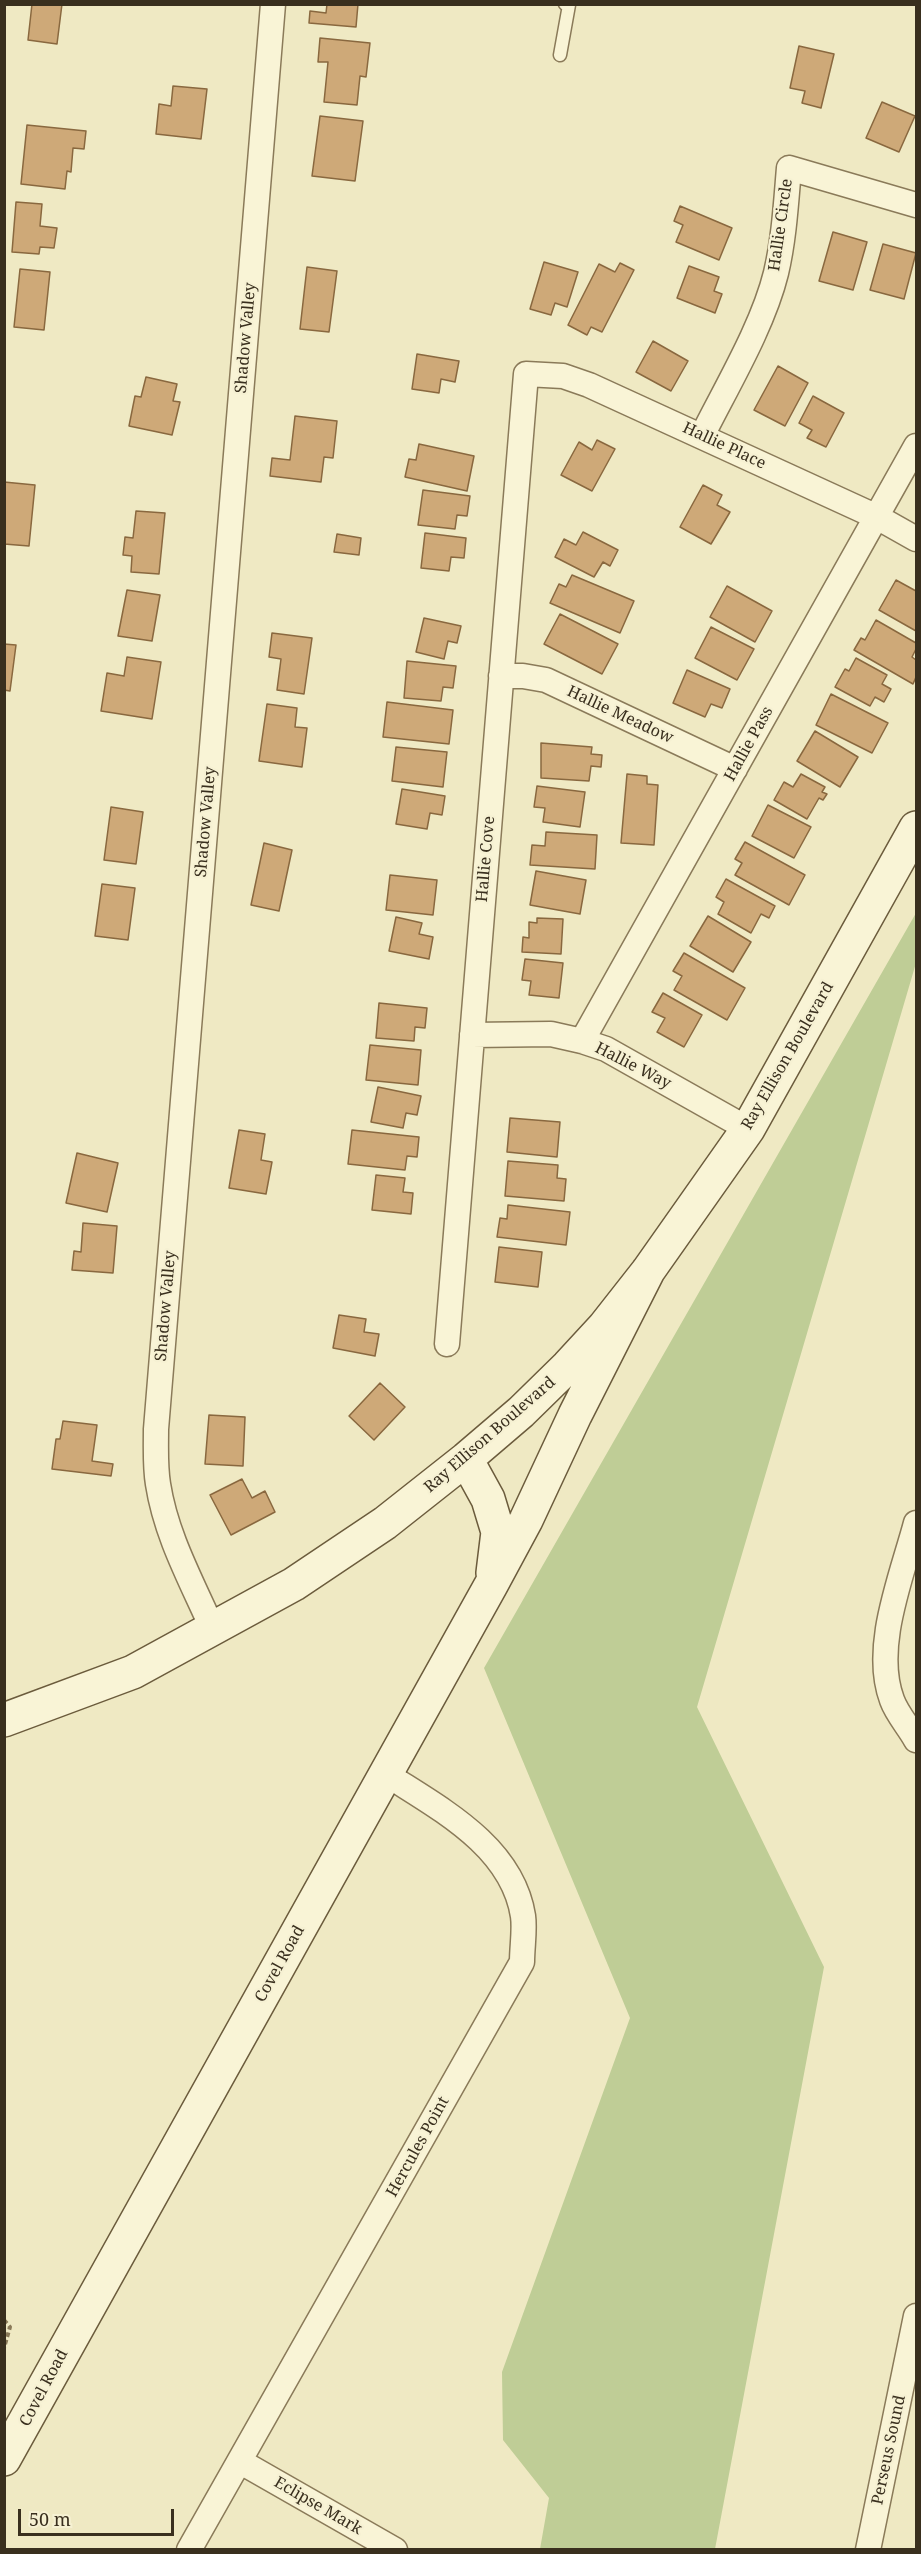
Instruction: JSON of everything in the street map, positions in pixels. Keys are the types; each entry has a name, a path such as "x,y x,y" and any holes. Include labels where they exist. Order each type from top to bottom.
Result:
{"street":[{"name":"Shadow Valley","path":"213,1629 176,1547 165,1515 158,1483 156,1429 273,4"},
{"name":"Hallie Circle","path":"702,436 761,315 776,274 789,168 916,205"},
{"name":"Hallie Place","path":"526,374 562,376 589,385 877,517 916,540"},
{"name":"Hallie Cove","path":"447,1344 526,374"},
{"name":"Hallie Pass","path":"582,1041 916,446"},
{"name":"Hallie Meadow","path":"501,676 523,675 546,680 735,769"},
{"name":"Ray Ellison Boulevard","path":"4,1720 133,1672 312,1572 385,1522 466,1459 521,1412 604,1327 648,1271 748,1128 916,828"},
{"name":"Hallie Way","path":"472,1035 551,1034 582,1041 606,1050 748,1128"},
{"path":"491,1585 526,1520 575,1415 648,1271"},
{"name":"Covel Road","path":"4,2459 491,1585 498,1532 488,1500 466,1459"},
{"path":"916,1523 889,1622 885,1669 892,1701 916,1740"},
{"name":"Hercules Point","path":"189,2550 241,2462 522,1962 523,1916 512,1881 488,1846 444,1811 386,1774"},
{"name":"Perseus Sound","path":"868,2550 916,2316"},
{"name":"Eclipse Mark","path":"241,2462 395,2550"}],"lane":[{"path":"560,55 569,5 565,4"}],"path":[{"path":"4,2320 10,2327 4,2348"}],"green space":[{"path":"916,913 916,963 697,1707 824,1967 715,2549 540,2549 549,2498 503,2440 502,2372 630,2018 484,1668"}],"building":[{"path":"32,4 62,4 57,44 28,40"},
{"path":"327,4 358,4 356,27 309,23 310,11 326,13"},
{"path":"320,38 370,43 366,77 360,76 357,105 324,102 328,62 318,62"},
{"path":"799,46 834,54 821,108 802,103 805,91 790,88"},
{"path":"173,86 207,89 201,139 156,134 159,104 171,106"},
{"path":"882,102 915,116 899,152 866,138"},
{"path":"320,116 363,121 355,181 312,176"},
{"path":"27,125 86,131 84,149 73,148 71,172 67,171 65,189 21,184"},
{"path":"16,202 42,204 40,226 57,228 54,248 40,247 39,254 12,252"},
{"path":"680,206 732,228 719,260 676,242 683,225 674,221"},
{"path":"833,232 867,242 853,290 819,281"},
{"path":"883,244 916,253 904,299 870,290"},
{"path":"544,262 578,272 567,307 555,303 551,315 530,309"},
{"path":"620,263 634,270 602,332 591,327 587,335 568,325 599,264 615,272"},
{"path":"689,266 719,277 714,291 722,294 715,313 677,298"},
{"path":"307,267 337,271 329,332 300,329"},
{"path":"20,269 50,272 44,330 14,327"},
{"path":"653,341 688,361 671,391 636,372"},
{"path":"417,354 459,361 455,382 441,379 439,393 412,389"},
{"path":"778,366 808,383 785,426 754,410"},
{"path":"146,377 177,384 173,401 180,402 172,435 129,426 135,396 141,397"},
{"path":"813,396 844,413 826,447 807,438 812,430 799,423"},
{"path":"295,416 337,421 333,458 324,457 321,482 270,476 272,458 290,460"},
{"path":"597,440 615,449 592,491 561,475 579,442 592,450"},
{"path":"419,444 474,456 467,491 405,477 409,459 416,460"},
{"path":"4,482 35,485 29,546 4,544"},
{"path":"703,485 722,495 717,505 730,512 711,544 680,527"},
{"path":"423,490 470,496 467,516 457,515 455,529 418,525"},
{"path":"136,511 165,513 159,574 131,572 132,556 123,555 125,537 133,538"},
{"path":"583,532 618,550 610,566 603,562 594,577 555,557 564,539 576,545"},
{"path":"425,533 466,538 464,558 451,557 449,571 421,568"},
{"path":"337,534 361,538 359,555 334,552"},
{"path":"572,575 634,601 620,633 550,603 559,584 566,587"},
{"path":"896,580 916,591 916,631 879,610"},
{"path":"727,586 772,611 755,642 710,617"},
{"path":"127,590 160,595 152,641 118,636"},
{"path":"560,614 618,644 602,674 544,644"},
{"path":"424,618 461,626 457,643 448,641 444,659 416,652"},
{"path":"876,620 916,643 912,657 916,660 916,677 913,684 854,650 861,638 865,640"},
{"path":"711,627 754,649 737,680 695,658"},
{"path":"272,633 312,638 304,694 277,690 281,659 269,657"},
{"path":"4,644 16,645 10,691 4,690"},
{"path":"127,657 161,662 152,719 101,711 107,673 124,676"},
{"path":"856,658 887,675 882,684 891,689 884,702 875,697 870,706 835,687 845,669 849,671"},
{"path":"407,661 456,666 453,688 443,687 441,701 404,698"},
{"path":"687,670 730,689 722,708 711,704 705,717 673,703"},
{"path":"831,694 888,723 872,753 816,725"},
{"path":"387,702 453,710 449,744 383,737"},
{"path":"267,704 297,708 295,727 307,728 302,767 259,761"},
{"path":"815,731 858,757 840,787 797,761"},
{"path":"541,743 592,747 591,754 602,755 601,767 591,766 589,781 541,778"},
{"path":"396,747 447,752 443,787 392,781"},
{"path":"627,774 647,776 647,784 658,785 654,845 621,843"},
{"path":"801,774 825,787 822,792 827,794 823,800 819,798 807,819 774,800 784,782 793,787"},
{"path":"537,786 585,792 580,827 543,822 545,808 534,807"},
{"path":"402,789 445,796 442,815 430,813 427,829 396,824"},
{"path":"768,805 811,827 794,858 752,836"},
{"path":"111,807 143,812 136,864 104,860"},
{"path":"546,832 597,835 595,869 530,865 532,845 545,846"},
{"path":"745,842 805,875 789,905 735,875 742,863 735,859"},
{"path":"264,843 292,850 279,911 251,905"},
{"path":"536,871 586,880 580,914 530,905"},
{"path":"390,875 437,880 433,915 386,910"},
{"path":"726,879 775,906 769,918 761,914 751,933 718,914 724,902 716,897"},
{"path":"102,884 135,888 128,940 95,936"},
{"path":"708,916 751,942 733,972 690,946"},
{"path":"396,917 422,923 419,934 433,937 429,959 389,951"},
{"path":"537,918 563,919 561,954 522,952 523,937 529,938 529,922 537,923"},
{"path":"684,953 745,988 727,1020 674,990 682,976 673,971"},
{"path":"525,959 563,963 559,998 529,995 531,981 522,980"},
{"path":"663,993 702,1015 684,1047 657,1032 665,1018 652,1012"},
{"path":"379,1003 427,1008 425,1028 415,1027 414,1041 376,1038"},
{"path":"370,1045 421,1050 418,1085 366,1080"},
{"path":"378,1087 421,1096 417,1115 406,1113 403,1128 371,1122"},
{"path":"510,1118 560,1122 557,1157 507,1152"},
{"path":"239,1130 265,1134 261,1160 272,1162 266,1194 229,1188"},
{"path":"352,1130 419,1137 417,1157 407,1156 405,1170 348,1164"},
{"path":"77,1153 118,1163 107,1212 66,1203"},
{"path":"508,1161 558,1165 557,1178 566,1179 564,1201 505,1196"},
{"path":"376,1175 405,1178 403,1192 413,1193 411,1214 372,1210"},
{"path":"508,1205 570,1212 566,1245 497,1237 500,1218 507,1219"},
{"path":"83,1223 117,1226 113,1273 72,1270 74,1251 81,1252"},
{"path":"499,1247 542,1252 538,1287 495,1282"},
{"path":"339,1315 366,1319 364,1332 379,1334 375,1356 333,1348"},
{"path":"380,1383 405,1407 374,1440 349,1416"},
{"path":"209,1415 245,1417 243,1466 205,1464"},
{"path":"63,1421 97,1425 92,1461 113,1464 111,1476 52,1469 56,1439 60,1439"},
{"path":"242,1479 252,1498 265,1491 275,1512 231,1535 210,1495"}]}
